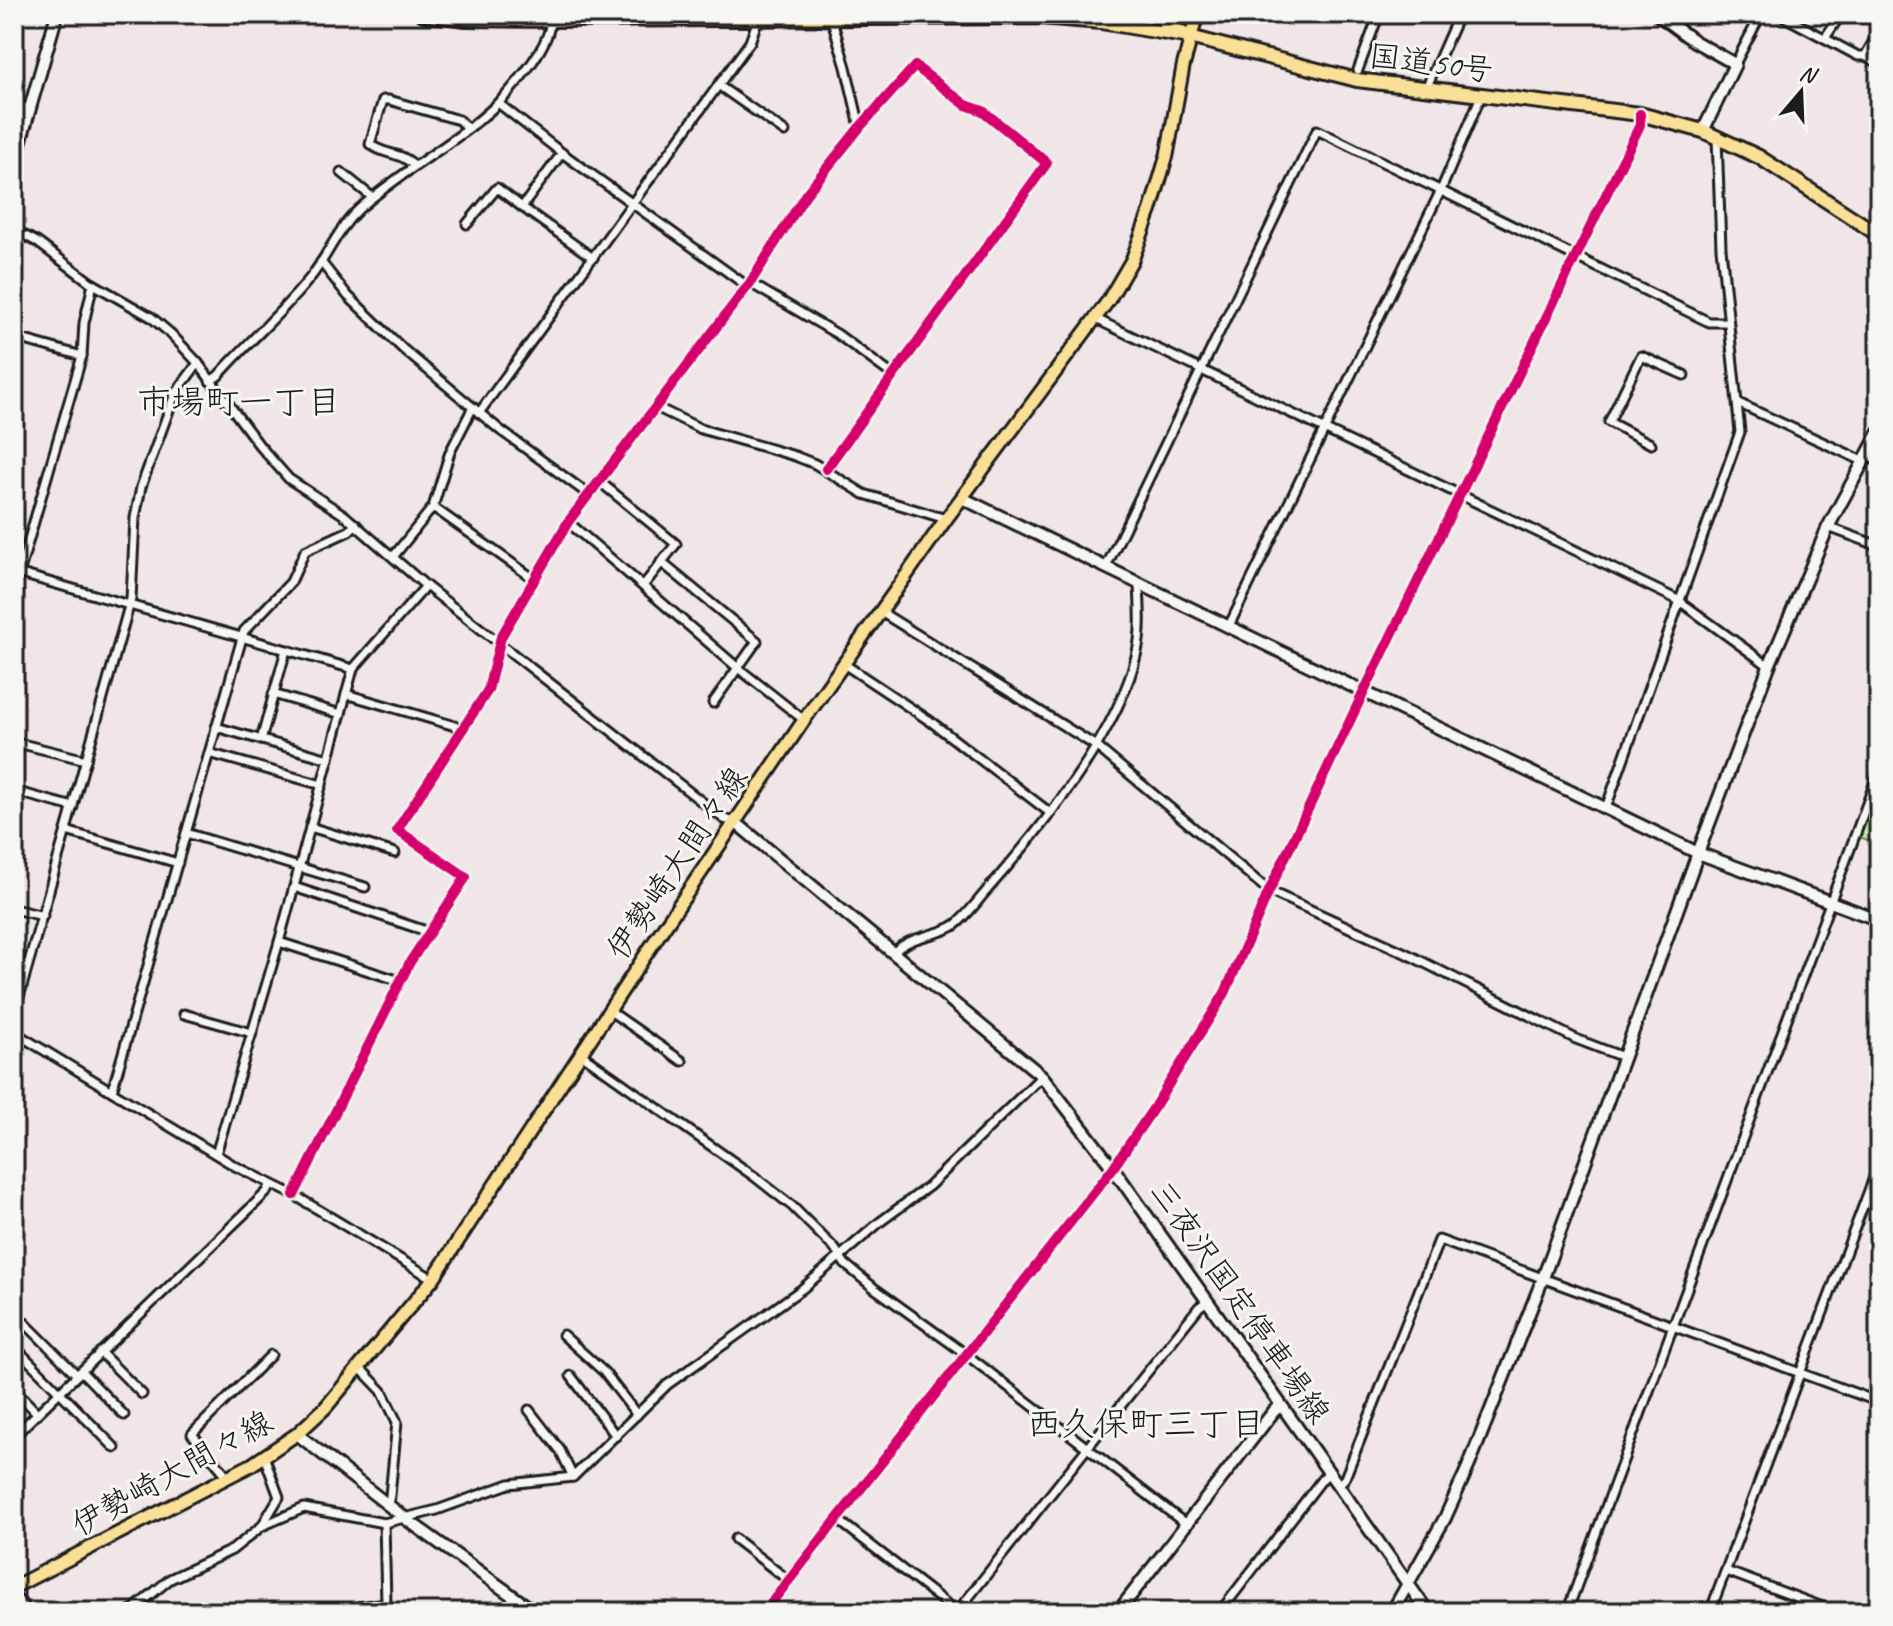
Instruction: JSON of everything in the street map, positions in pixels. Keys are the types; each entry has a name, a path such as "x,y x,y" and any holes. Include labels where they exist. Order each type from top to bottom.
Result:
{"highway":[{"name":"国道50号","path":"423,14 466,19 550,20 576,17 758,19 830,16 1055,18 1101,22 1190,37 1357,80 1640,114 1703,131 1759,157 1879,235"}],"main road":[{"path":"1153,14 1190,37"},
{"name":"伊勢崎大間々線","path":"14,1587 228,1477 297,1434 325,1408 433,1279 804,720 946,519 1096,319 1132,260 1167,155 1197,14"}],"street":[{"path":"14,164 57,14"},
{"path":"1358,70 1379,14"},
{"path":"1428,84 1459,14"},
{"path":"1657,14 1694,41 1735,64"},
{"path":"1703,131 1761,14"},
{"path":"1779,14 1858,56 1879,63"},
{"path":"1825,38 1841,14"},
{"path":"830,16 860,127"},
{"path":"393,557 433,507 450,452 476,410 593,258 750,42 758,19"},
{"path":"210,381 311,277 344,224 372,197 498,103 520,79 544,42 550,30 550,20"},
{"path":"1865,56 1879,32"},
{"path":"294,1195 400,981 466,877 397,830 488,690 499,643 534,579 588,494 749,284 795,209 860,127 915,66 966,105 983,111 1046,159 1047,163 826,469"},
{"path":"718,85 785,132"},
{"path":"1228,628 1441,190 1481,96"},
{"path":"413,165 408,159 370,144 383,100 459,120 467,128"},
{"path":"498,103 632,204 749,284 837,334 894,376"},
{"path":"14,105 30,109"},
{"path":"764,1612 1113,1168 1225,993 1269,891 1640,125 1640,114"},
{"path":"1106,567 1317,130 1709,322 1728,322"},
{"path":"1606,808 1740,432 1721,248 1716,136"},
{"path":"522,207 562,153"},
{"path":"341,172 372,197"},
{"path":"467,224 497,188 593,258"},
{"path":"14,230 37,242 93,284 151,317 198,363 278,469 356,524 426,586 724,819 735,822"},
{"path":"321,262 367,315 404,350 476,410 588,494"},
{"path":"14,591 16,572 82,356 84,323 93,284"},
{"path":"1096,319 1678,600 1769,666"},
{"path":"14,337 82,356"},
{"path":"1651,444 1609,422 1615,409 1641,356 1684,375"},
{"path":"14,1015 129,606 135,518 141,487 175,394 198,363"},
{"path":"1738,403 1879,462"},
{"path":"656,407 701,429 795,456 826,469 864,494 946,519"},
{"path":"1392,1612 1445,1518 1469,1465 1543,1278 1769,666 1828,527 1879,433"},
{"path":"599,481 676,544 643,586"},
{"path":"962,498 1698,853 1879,920"},
{"path":"433,507 534,579"},
{"path":"568,522 738,668 804,720"},
{"path":"112,1091 244,631 291,582 305,551 349,531 356,524"},
{"path":"1828,527 1879,546"},
{"path":"661,562 757,641 713,703"},
{"path":"16,572 353,669"},
{"path":"894,952 902,945 956,924 1020,851 1096,746 1109,725 1137,655 1141,633 1139,585"},
{"path":"216,1154 279,942 353,669 426,586"},
{"path":"881,612 1096,746 1269,891 1405,953 1576,1039 1623,1057"},
{"path":"261,740 286,650"},
{"path":"844,664 930,721 1049,812"},
{"path":"273,694 341,714"},
{"path":"346,694 462,728"},
{"path":"216,727 329,759"},
{"path":"14,742 86,760"},
{"path":"209,753 322,785"},
{"path":"1567,1612 1879,771"},
{"path":"14,791 73,807"},
{"name":"三夜沢国定停車場線","path":"735,822 1042,1076 1113,1168 1428,1612"},
{"path":"310,827 395,853"},
{"path":"66,831 178,863"},
{"path":"186,833 365,887"},
{"path":"294,887 429,932"},
{"path":"14,909 43,916"},
{"path":"279,942 400,981"},
{"path":"610,1011 682,1061"},
{"path":"184,1014 252,1033"},
{"path":"14,1032 216,1154 294,1195 433,1279"},
{"path":"581,1054 755,1177 792,1206 874,1288 967,1355 1187,1525"},
{"path":"130,1612 170,1579 232,1550 262,1526 304,1508 384,1523 406,1519 509,1484 573,1477 667,1385 755,1324 951,1166 1042,1076"},
{"path":"1710,1612 1879,1164"},
{"path":"14,1436 268,1191 270,1184"},
{"path":"1338,1486 1345,1478 1439,1240 1879,1402"},
{"path":"837,1519 957,1612 1206,1302"},
{"path":"14,1312 124,1415"},
{"path":"563,1335 604,1372 637,1415"},
{"path":"14,1346 115,1448"},
{"path":"100,1352 142,1394"},
{"path":"228,1477 192,1434 271,1355"},
{"path":"360,1368 382,1391 397,1422 389,1506"},
{"path":"571,1376 616,1436"},
{"path":"14,1389 37,1413"},
{"path":"1118,1612 1281,1406"},
{"path":"529,1410 560,1450 573,1477"},
{"path":"297,1434 406,1519 535,1612"},
{"path":"262,1526 279,1497 264,1456"},
{"path":"1220,1612 1329,1474"},
{"path":"335,1612 386,1603 384,1523"},
{"path":"735,1539 788,1580"},
{"path":"1726,1571 1836,1612"},
{"path":"14,1595 29,1612"}],"green space":[{"path":"1879,783 1879,844 1859,837"}],"cycle path":[{"path":"294,1195 410,962 466,877 397,830 488,690 501,637 568,522 750,283 806,194 915,66 966,105 983,111 1047,163 826,469"},
{"path":"764,1612 1113,1168 1225,993 1269,891 1357,706 1640,125 1640,114"}],"district":[{"name":"市場町一丁目","path":"239,401"},
{"name":"西久保町三丁目","path":"1146,1423"}]}
